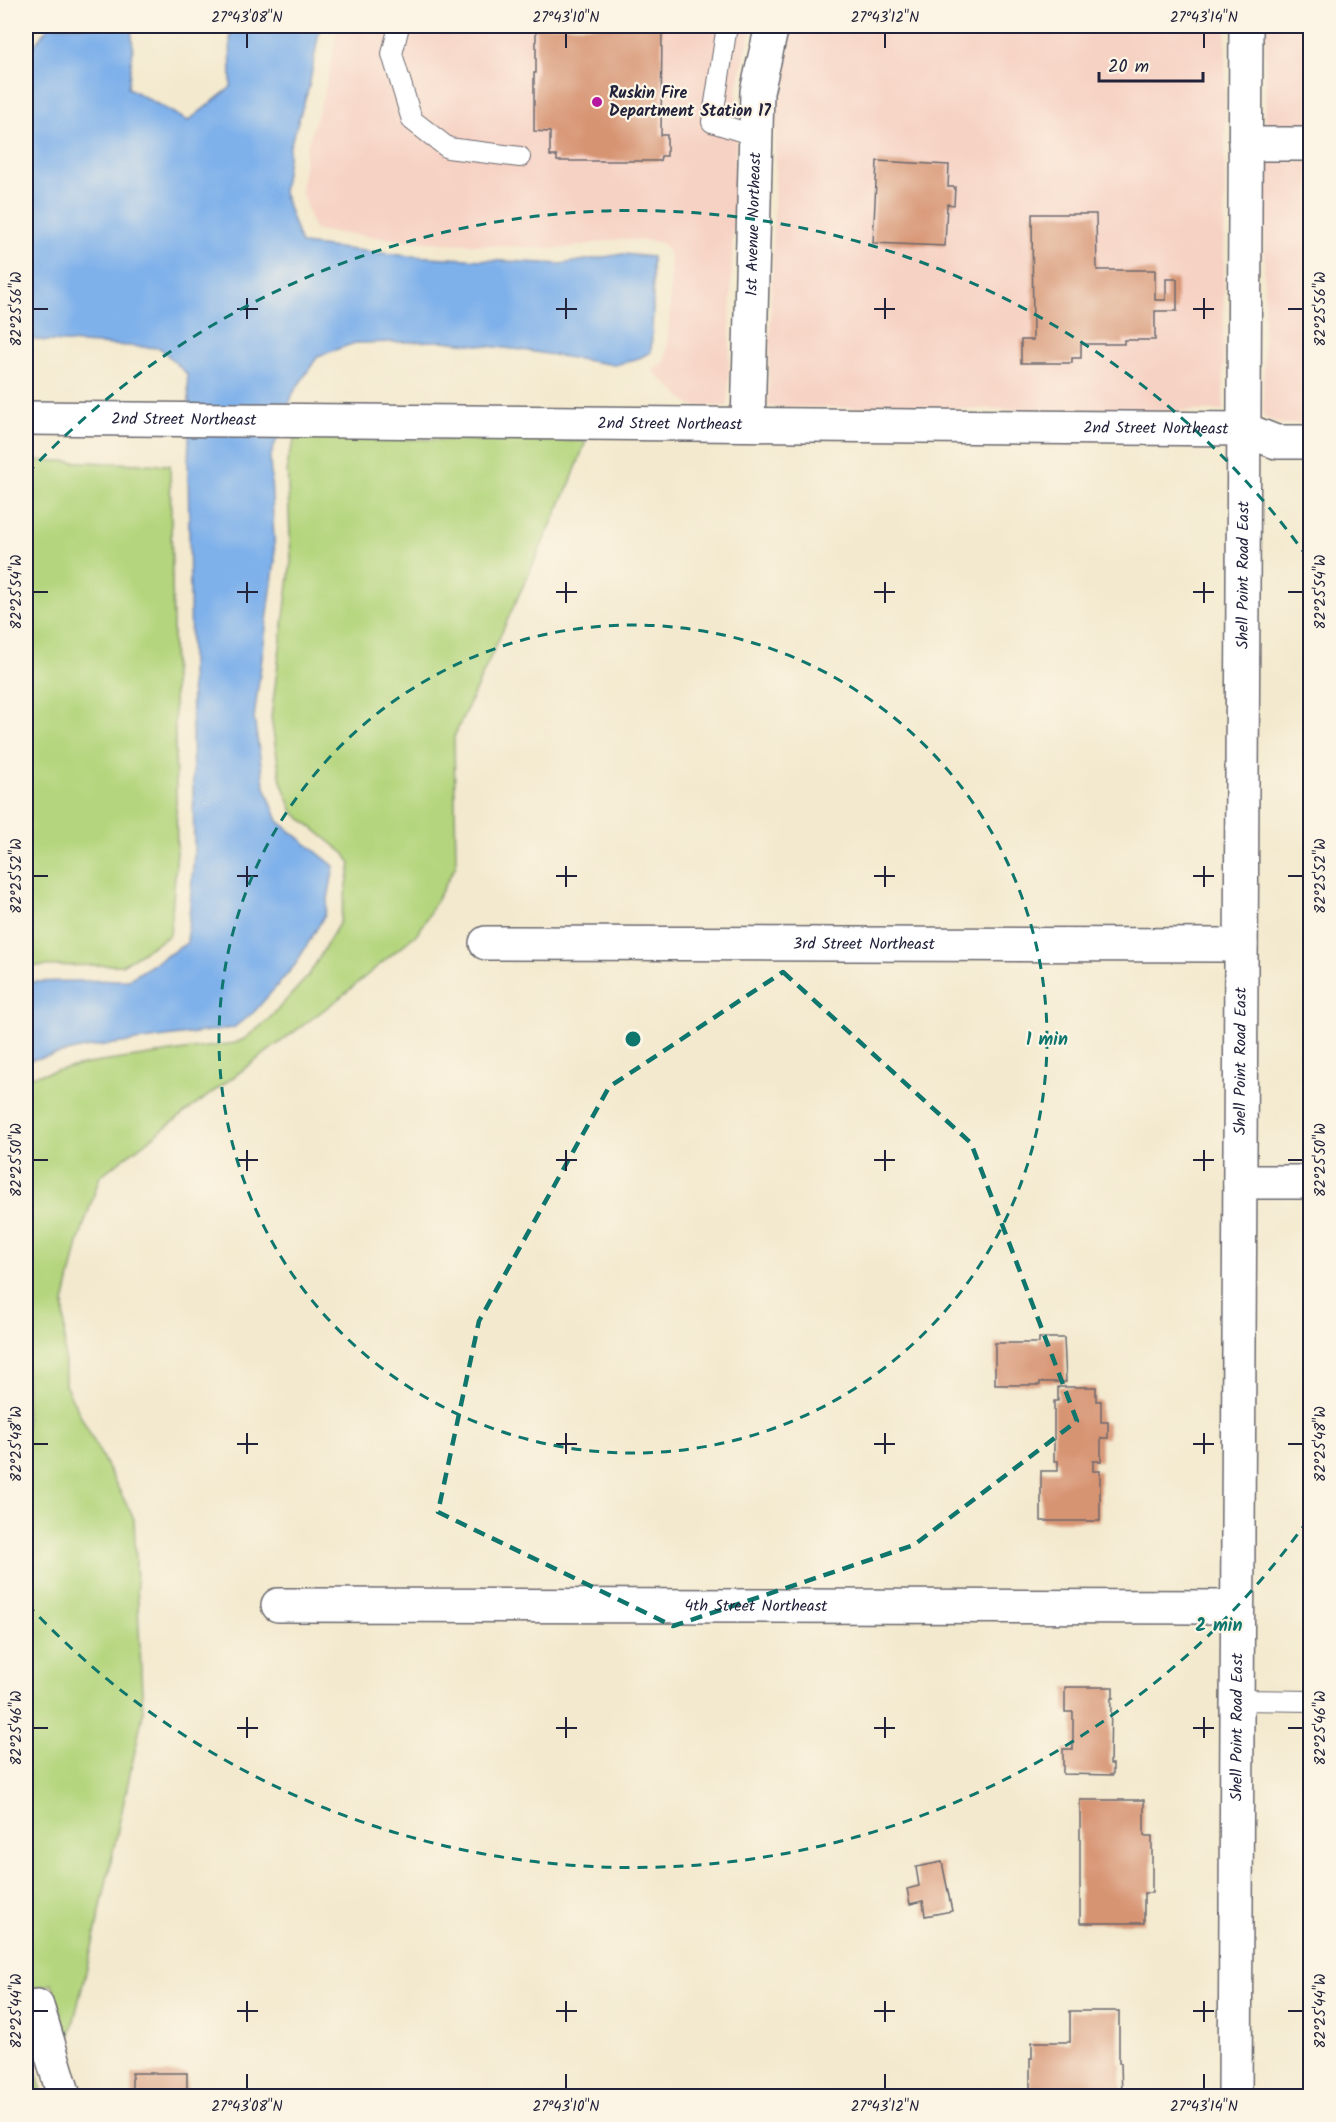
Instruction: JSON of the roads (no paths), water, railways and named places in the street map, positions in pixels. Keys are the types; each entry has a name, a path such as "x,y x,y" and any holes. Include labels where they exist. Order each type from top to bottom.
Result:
{"street":[{"name":"1st Avenue Northeast","path":"748,424 757,92 772,26"},
{"name":"Shell Point Road East","path":"1235,2097 1246,26"},
{"path":"1245,144 1311,144"},
{"name":"2nd Street Northeast","path":"26,418 1243,429 1276,442 1311,442"},
{"name":"3rd Street Northeast","path":"486,943 1241,945"},
{"path":"1240,1182 1311,1182"},
{"name":"4th Street Northeast","path":"278,1605 1236,1607"},
{"path":"37,2006 64,2097"}],"lane":[{"path":"399,26 392,54 412,120 448,148 520,157"},
{"path":"727,26 712,122 756,136"},
{"path":"1236,1700 1311,1701"}],"water":[{"path":"49,26 131,26 133,49 128,88 188,121 231,87 230,26 320,26 309,87 290,146 283,192 301,244 409,256 561,264 623,254 652,257 653,309 651,352 615,365 522,350 443,341 355,343 318,356 293,393 270,458 275,560 254,718 264,784 278,821 334,866 325,915 295,965 254,1012 233,1028 84,1048 26,1061 26,982 128,980 187,943 194,853 188,465 190,414 187,374 160,348 35,340 26,334 26,56"}],"place":[{"name":"Ruskin Fire Department Station 17","path":"597,102"}]}
